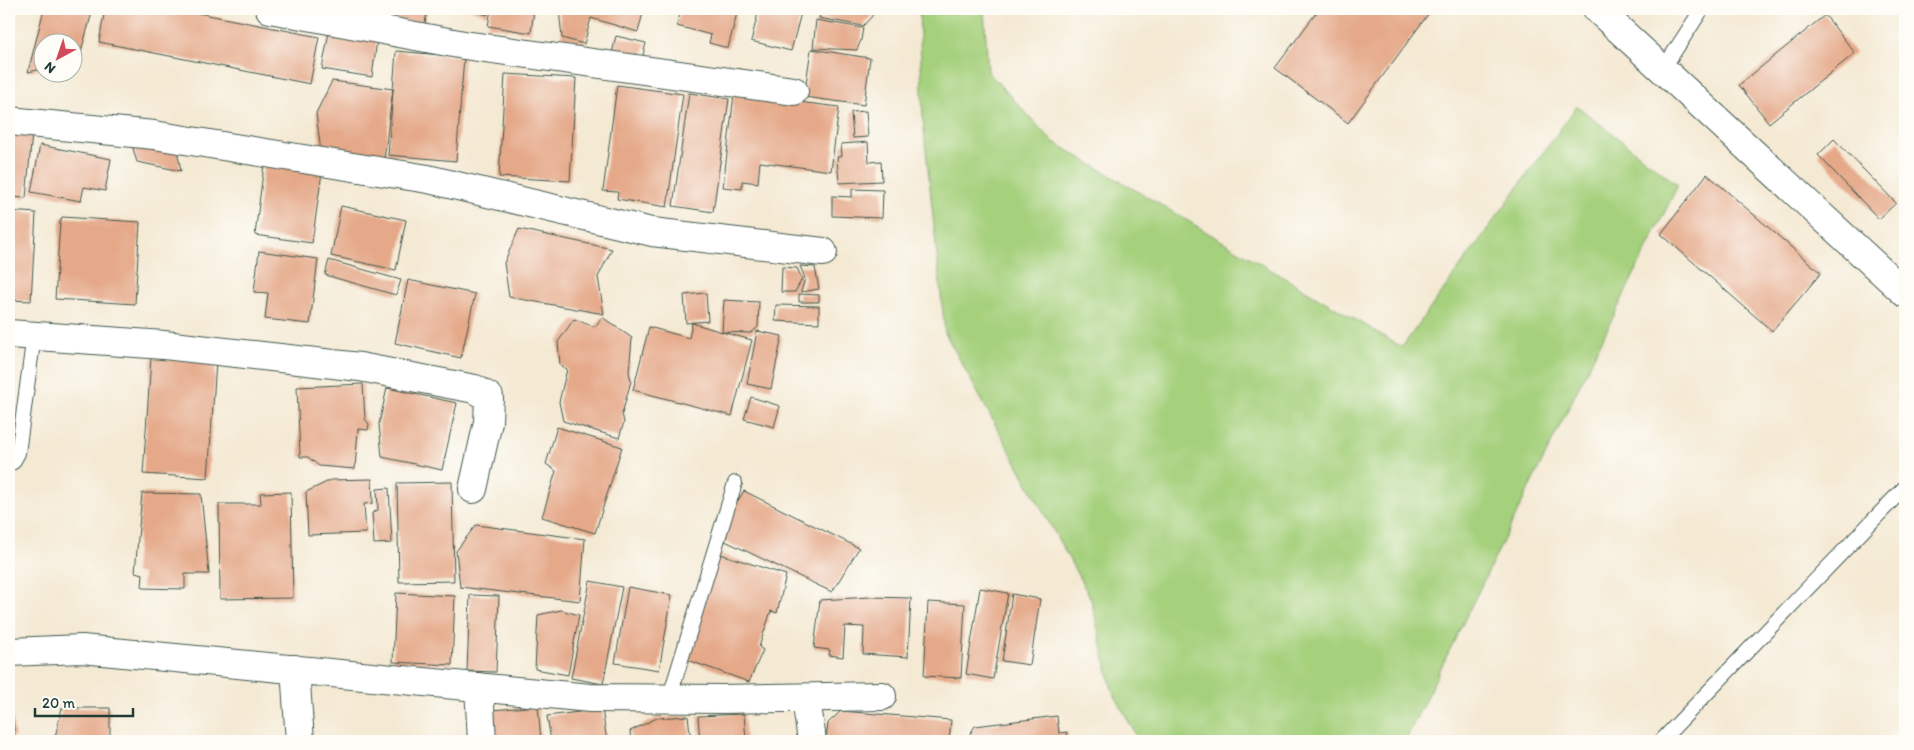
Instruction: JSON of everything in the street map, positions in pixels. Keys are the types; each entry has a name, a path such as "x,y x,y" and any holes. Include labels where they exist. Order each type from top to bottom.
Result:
{"street":[{"path":"270,9 464,45 794,90"},
{"path":"1597,9 1905,293"},
{"path":"9,121 154,135 428,179 652,232 823,252"},
{"path":"22,334 164,345 360,368 475,389 489,397 488,422 473,489"},
{"path":"9,652 82,649 295,668 590,698 669,699 882,696"},
{"path":"295,668 300,741"},
{"path":"479,687 482,741"},
{"path":"806,698 812,741"}],"lane":[{"path":"1663,69 1702,9"},
{"path":"9,464 13,462 18,453 22,334"},
{"path":"669,699 735,483"},
{"path":"1661,741 1905,487"}],"green space":[{"path":"919,9 984,9 988,72 1052,141 1402,347 1577,106 1678,185 1405,741 1139,741 1112,690 1091,599 945,333 923,121"}],"building":[{"path":"44,9 93,9 82,48 82,32 38,32"},
{"path":"105,9 178,9 319,37 310,84 99,42"},
{"path":"370,9 427,9 425,24 369,14"},
{"path":"468,9 489,9 487,15"},
{"path":"491,9 534,9 531,33 488,26"},
{"path":"559,9 644,9 638,32 591,18 584,44 562,38"},
{"path":"681,9 738,9 728,48 709,43 711,35 677,26"},
{"path":"759,9 802,9 791,51 751,41"},
{"path":"822,9 874,9 872,16 863,26 819,18"},
{"path":"1319,9 1432,9 1348,123 1275,68"},
{"path":"1825,15 1855,53 1769,123 1739,85"},
{"path":"816,20 863,28 857,50 813,48"},
{"path":"329,32 377,40 372,77 322,69"},
{"path":"616,36 646,43 642,59 612,53"},
{"path":"811,49 870,58 864,105 804,97"},
{"path":"396,51 464,57 456,161 388,155"},
{"path":"32,56 32,71 28,72"},
{"path":"505,74 576,78 570,181 499,177"},
{"path":"332,81 393,89 384,160 321,152 316,113"},
{"path":"617,85 683,94 667,207 617,199 618,192 603,191"},
{"path":"689,93 729,99 713,212 673,206"},
{"path":"734,94 839,107 831,171 760,162 758,183 742,181 742,189 723,187"},
{"path":"866,111 868,137 853,138 851,112"},
{"path":"9,130 32,133 26,198 9,197"},
{"path":"1834,139 1896,203 1879,219 1818,155"},
{"path":"135,141 177,150 181,171 137,162 133,149"},
{"path":"868,142 869,162 881,161 882,181 839,183 837,157 842,156 841,144"},
{"path":"40,145 111,159 105,191 84,187 81,201 31,192"},
{"path":"265,157 323,165 312,243 255,235"},
{"path":"1707,174 1821,273 1772,331 1661,234"},
{"path":"852,189 883,190 882,218 832,216 832,196 852,197"},
{"path":"341,206 406,220 396,270 331,256"},
{"path":"9,211 36,213 31,301 9,300"},
{"path":"62,217 140,222 135,304 55,299 60,222"},
{"path":"519,229 612,249 598,277 604,314 509,297 504,263"},
{"path":"259,251 318,259 310,324 265,319 268,293 254,292"},
{"path":"329,260 401,280 396,295 325,275"},
{"path":"800,266 815,267 819,289 801,292 805,278"},
{"path":"782,267 797,268 802,279 795,292 781,292"},
{"path":"408,280 475,294 461,358 395,343"},
{"path":"706,293 708,321 686,323 684,295"},
{"path":"799,294 819,295 819,302 799,302"},
{"path":"724,300 759,302 758,327 751,333 722,332"},
{"path":"776,305 819,306 819,323 775,321"},
{"path":"602,317 632,338 629,372 631,381 622,414 624,422 619,438 563,421 559,402 567,369 560,365 558,342 574,319 595,327"},
{"path":"692,323 752,340 732,416 633,390 649,327 689,338"},
{"path":"757,331 782,336 771,389 747,384"},
{"path":"151,358 216,362 208,478 143,474"},
{"path":"363,384 365,419 369,424 368,430 358,429 355,469 319,466 308,457 300,457 297,387"},
{"path":"387,388 457,403 442,470 382,457 379,424"},
{"path":"751,397 780,406 774,427 744,419"},
{"path":"557,427 622,447 595,533 542,517 556,471 546,464"},
{"path":"372,479 373,503 364,504 366,533 308,535 306,492 331,480"},
{"path":"452,482 454,581 399,582 397,483"},
{"path":"389,488 392,543 374,544 372,513 378,510 377,489"},
{"path":"744,491 859,548 832,592 721,539 728,516"},
{"path":"291,492 293,598 220,599 219,504 261,504 260,493"},
{"path":"142,493 201,494 209,574 185,574 185,589 142,588 143,574 135,572"},
{"path":"476,525 585,539 580,601 460,587 456,551"},
{"path":"714,552 786,575 777,613 771,611 759,647 763,650 749,682 682,658"},
{"path":"590,581 622,587 603,684 571,678"},
{"path":"628,587 672,595 659,670 615,663"},
{"path":"980,588 1008,593 993,679 966,674"},
{"path":"396,593 455,596 452,665 393,662"},
{"path":"1012,594 1040,599 1030,665 1002,661"},
{"path":"470,595 499,596 496,672 467,671"},
{"path":"870,597 911,598 908,657 863,654 864,627 845,626 843,657 829,655 830,650 814,648 820,600"},
{"path":"928,602 965,604 961,678 924,676"},
{"path":"561,610 579,615 568,675 535,669 538,615"},
{"path":"9,688 15,737 9,738"},
{"path":"538,706 541,741 494,741 492,710"},
{"path":"62,708 110,708 110,741 49,741 55,737"},
{"path":"602,709 607,741 551,741 547,716"},
{"path":"841,711 951,720 949,741 826,741 828,723"},
{"path":"744,714 746,741 700,741 698,716"},
{"path":"688,716 691,741 631,741 630,731 657,718"},
{"path":"1057,716 1059,733 1067,732 1069,741 969,741 968,737 975,726"}]}
